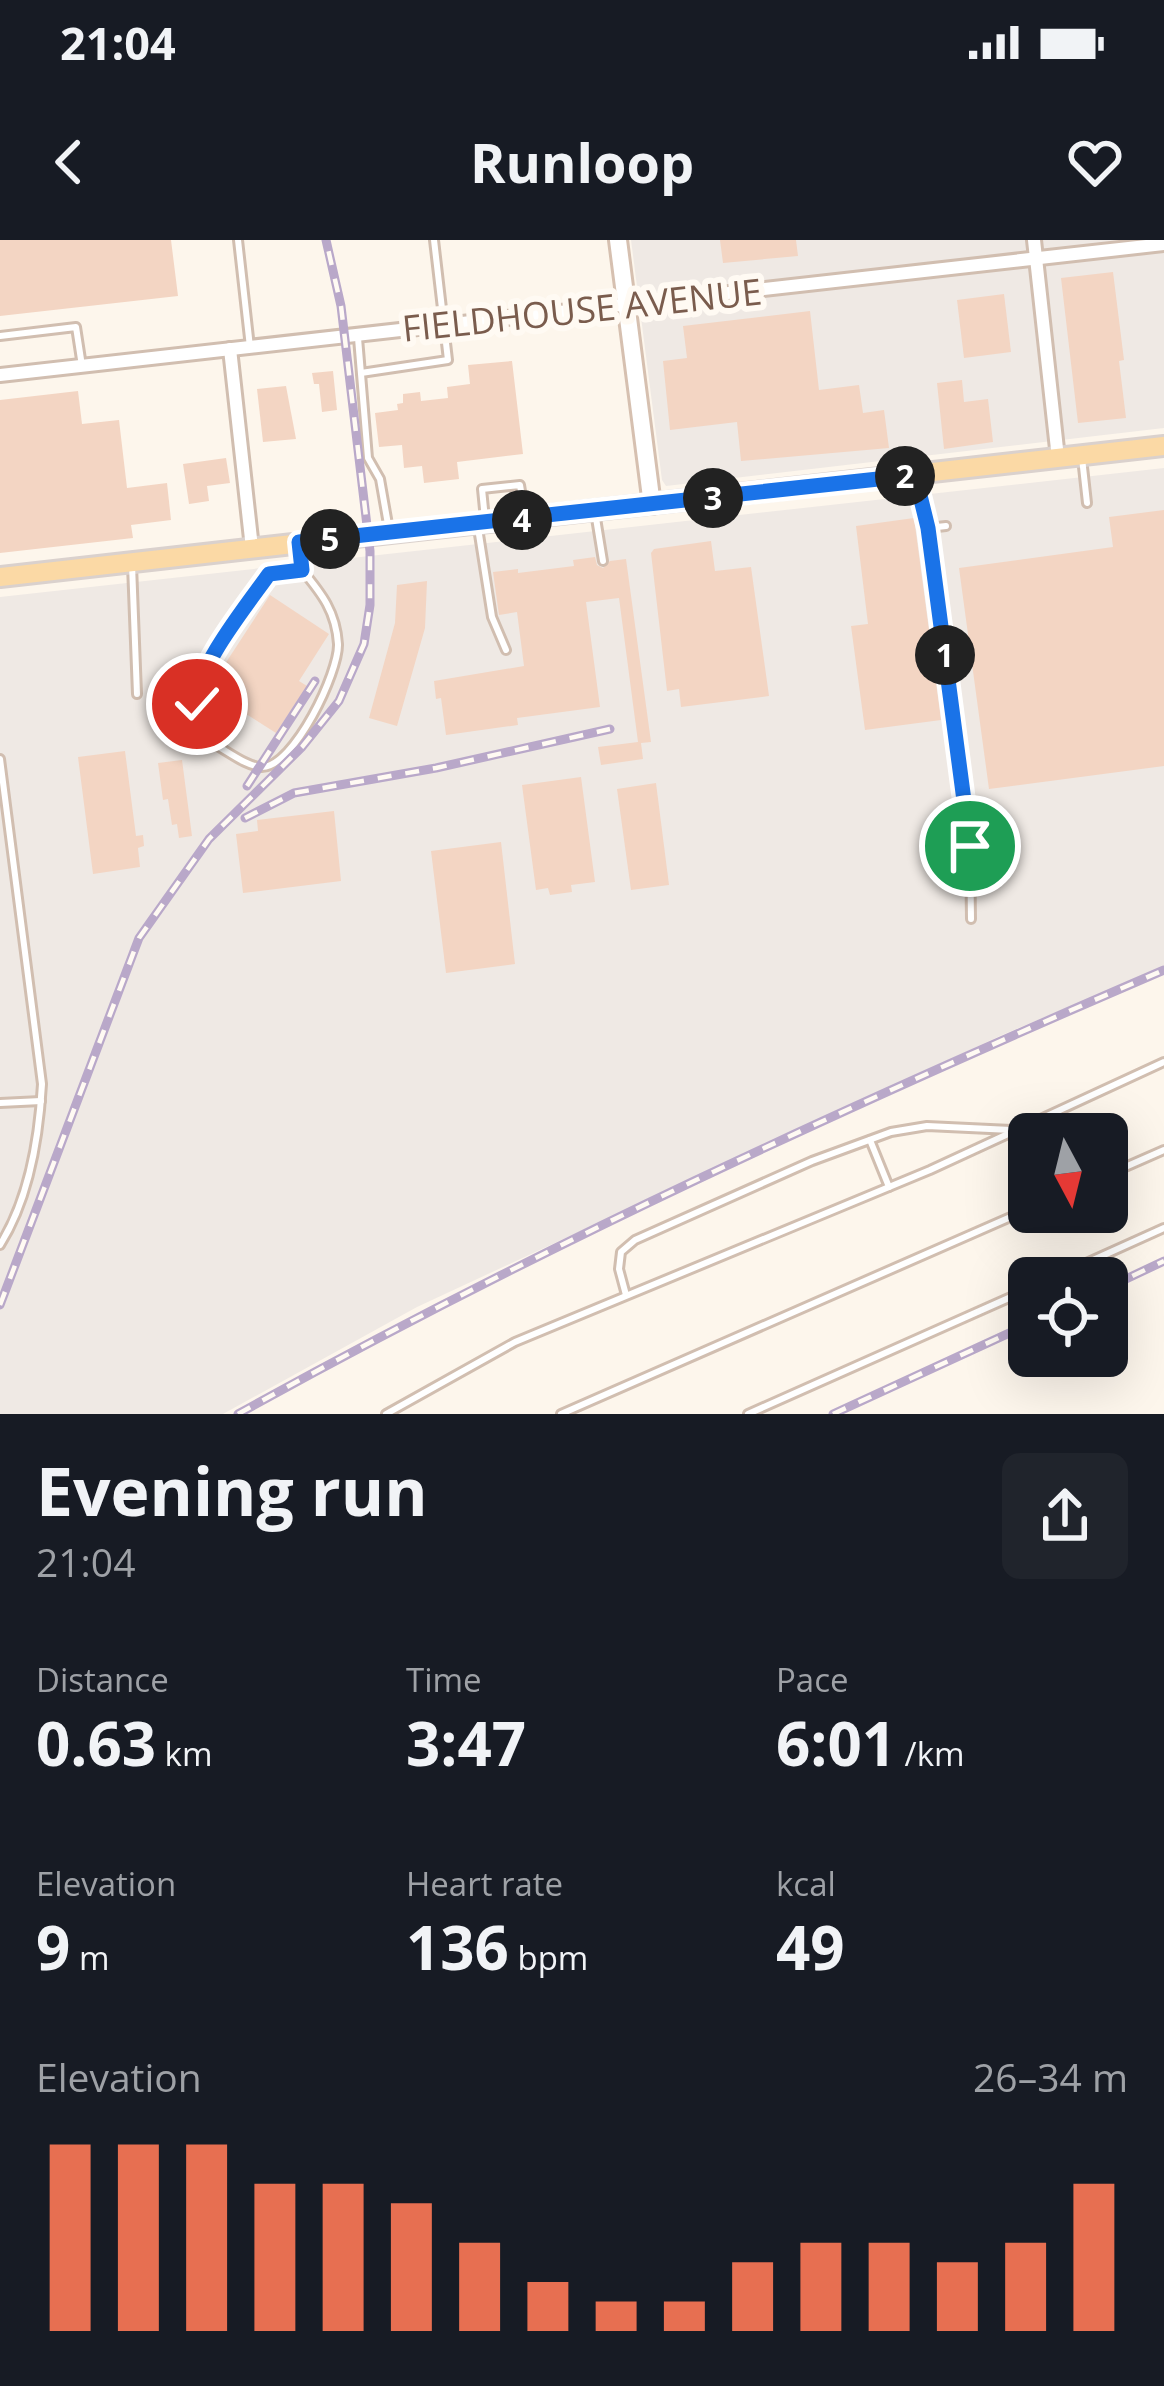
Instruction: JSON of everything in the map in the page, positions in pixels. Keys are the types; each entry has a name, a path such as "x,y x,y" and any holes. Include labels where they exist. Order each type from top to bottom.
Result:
{"main road":[{"path":"0,577 1164,446"}],"street":[{"path":"617,240 652,505"},
{"path":"1034,240 1058,458"},
{"name":"FIELDHOUSE AVENUE","path":"0,375 1164,244"},
{"path":"230,349 252,548"}],"lane":[{"path":"238,240 250,346"},
{"path":"361,373 448,360 434,240"},
{"path":"0,336 76,327 82,366"},
{"path":"358,335 368,458 380,479 389,534"},
{"path":"1082,455 1088,503"},
{"path":"915,475 928,528 970,846 971,919"},
{"path":"506,650 492,617 481,524 482,489 520,484 525,519"},
{"path":"595,512 603,561"},
{"path":"928,528 946,526"},
{"path":"299,542 302,570 329,602 338,650 332,679 306,726 271,765 259,767 212,743 194,692 269,574 302,570"},
{"path":"131,562 137,694"},
{"path":"0,759 41,1101 39,1136 1,1247"},
{"path":"1053,1113 1164,1062"},
{"path":"0,1103 41,1101"},
{"path":"626,1296 621,1252 635,1240 812,1161 870,1139 927,1126 1008,1131"},
{"path":"386,1414 515,1342 1008,1134"},
{"path":"870,1139 889,1187"},
{"path":"1128,1166 1164,1150"},
{"path":"561,1414 1008,1218"},
{"path":"1100,1257 1164,1228"},
{"path":"748,1414 1008,1297"}],"shaded area":[{"path":"631,240 1164,240 1164,428 666,486"},
{"path":"1164,468 1164,967 1002,1035 417,1307 223,1414 0,1414 0,597"}],"building":[{"path":"0,240 171,240 178,296 0,316"},
{"path":"720,240 796,240 798,256 723,263"},
{"path":"1113,272 1126,418 1078,423 1061,278"},
{"path":"1004,294 1011,352 964,358 957,300"},
{"path":"810,311 819,390 859,385 863,413 884,410 889,448 741,461 737,422 670,430 663,361 687,358 683,326"},
{"path":"512,361 523,454 457,462 459,479 424,483 422,466 404,468 402,445 379,447 375,413 398,410 403,394 420,392 421,401 448,398 447,387 470,384 468,365"},
{"path":"333,371 337,410 322,412 319,384 314,384 312,373"},
{"path":"962,380 964,402 988,399 993,442 944,449 937,383"},
{"path":"286,386 296,439 263,442 257,389"},
{"path":"78,391 82,424 119,420 127,488 167,483 171,520 131,525 133,538 0,553 0,400"},
{"path":"226,458 230,483 207,486 209,501 189,504 183,464"},
{"path":"1164,510 1164,766 989,789 959,568 1113,547 1109,517"},
{"path":"914,518 941,720 865,730 851,626 868,624 856,526"},
{"path":"711,541 715,571 751,567 769,696 681,707 679,689 667,691 651,553"},
{"path":"595,557 603,568 610,561 626,559 651,742 641,743 643,759 601,765 598,747 638,742 619,598 586,602 600,707 517,718 518,725 446,735 434,681 524,666 517,612 499,615 493,572 574,566 573,560"},
{"path":"427,581 425,628 397,726 369,718 395,623 397,585"},
{"path":"270,595 329,634 299,681 307,686 276,733 208,690"},
{"path":"125,751 136,836 143,835 144,846 138,848 140,867 93,874 78,757"},
{"path":"182,760 192,836 179,838 168,799 163,800 158,763"},
{"path":"581,777 595,882 571,885 572,892 550,895 548,888 536,890 522,785"},
{"path":"656,783 669,885 631,890 617,789"},
{"path":"334,811 341,881 243,893 236,834 258,831 257,820"},
{"path":"501,842 515,964 446,973 431,851"}],"railway":[{"path":"0,1305 139,938 209,839 302,747 339,701 364,644 370,551 341,306 326,240"},
{"path":"247,786 315,681"},
{"path":"245,818 294,793 436,768 610,729"},
{"path":"238,1414 695,1180 1164,970"},
{"path":"1128,1278 1164,1261"},
{"path":"833,1414 1008,1334"}],"route":[{"path":"197,704 194,692 207,668 269,574 302,570 299,542 915,475 928,528 970,846"}]}
